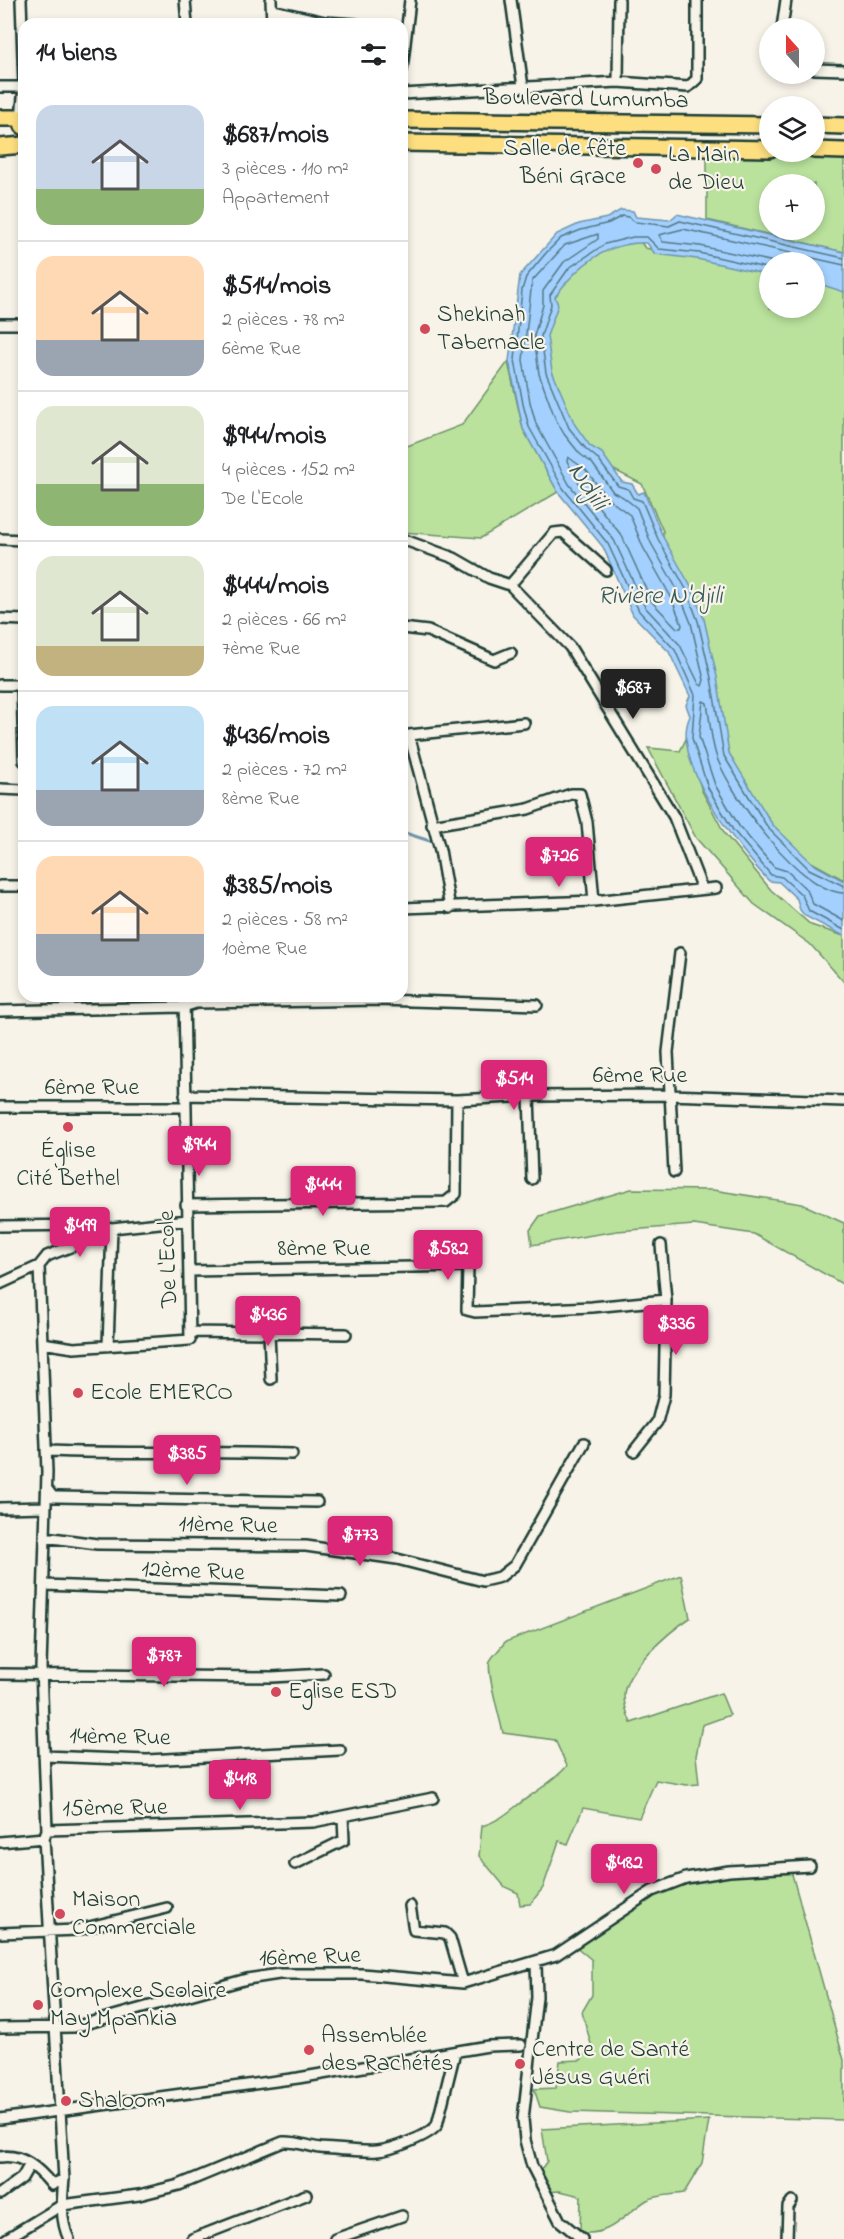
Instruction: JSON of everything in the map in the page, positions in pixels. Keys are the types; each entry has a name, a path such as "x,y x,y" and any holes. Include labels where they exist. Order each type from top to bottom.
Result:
{"highway":[{"path":"0,118 18,129"},
{"name":"Boulevard Lumumba","path":"408,120 759,125"},
{"path":"825,125 844,126"},
{"path":"0,126 18,131"},
{"path":"0,139 18,134"},
{"path":"0,147 18,135"},
{"name":"Boulevard Lumumba","path":"408,143 759,149"},
{"path":"825,150 844,151"}],"street":[{"path":"21,0 22,18"},
{"path":"185,0 186,18"},
{"path":"271,0 272,18"},
{"path":"406,18 410,0"},
{"path":"511,0 523,87"},
{"path":"618,82 619,0"},
{"path":"408,94 618,82 688,87 693,85 697,79 698,0"},
{"path":"783,18 786,0"},
{"path":"272,10 307,18"},
{"path":"825,69 844,70"},
{"path":"0,87 18,87"},
{"path":"0,324 17,324"},
{"path":"510,585 554,532 563,532 606,570"},
{"path":"0,539 18,540"},
{"path":"408,541 454,558 489,578 510,585 570,647 615,717 674,817 702,889"},
{"path":"0,619 18,620"},
{"path":"408,629 428,631 494,660 511,653"},
{"path":"0,685 18,685"},
{"path":"408,736 524,723"},
{"path":"408,746 440,850 450,908"},
{"path":"0,789 18,790"},
{"path":"432,825 501,815 571,794 580,794 587,822 594,901"},
{"path":"0,886 18,886"},
{"path":"408,908 594,901 716,888"},
{"path":"674,1172 668,1052 680,953"},
{"path":"408,1001 537,1005"},
{"name":"De L'Ecole","path":"183,1002 190,1336"},
{"path":"0,1011 183,1007 196,1003 257,1002"},
{"name":"6ème Rue","path":"185,1095 457,1100 529,1096 669,1095 844,1101"},
{"path":"529,1096 532,1179"},
{"path":"186,1205 446,1202 452,1199 456,1188 457,1100"},
{"name":"6ème Rue","path":"0,1107 185,1107"},
{"path":"0,1226 94,1225 112,1228 188,1220"},
{"path":"0,1284 39,1266 48,1257 78,1244 94,1225"},
{"path":"108,1346 112,1228"},
{"path":"634,1451 657,1422 664,1395 666,1300 662,1245"},
{"path":"39,1266 47,1489 41,1675 48,1932 64,2179 62,2205 64,2228 69,2239"},
{"name":"8ème Rue","path":"189,1270 468,1266 467,1311 475,1312 592,1307 666,1300"},
{"path":"42,1343 74,1348 190,1336 269,1333 346,1334"},
{"path":"269,1333 271,1378"},
{"name":"11ème Rue","path":"45,1538 97,1544 306,1546 397,1559 483,1581 500,1577 515,1565 584,1443"},
{"path":"46,1451 121,1453 214,1451 292,1454"},
{"path":"47,1489 53,1497 316,1502"},
{"path":"0,1508 46,1507"},
{"name":"12ème Rue","path":"44,1585 341,1596"},
{"path":"0,1674 272,1677 324,1674"},
{"name":"14ème Rue","path":"44,1756 147,1760 340,1750"},
{"name":"15ème Rue","path":"0,1842 46,1834 289,1824 343,1817 433,1798"},
{"path":"295,1864 344,1840 343,1817"},
{"path":"410,1906 414,1930 445,1934 450,1938 463,1983 498,1971 536,1963 574,1945 652,1891 687,1878 729,1871 810,1866"},
{"path":"0,1933 77,1930 167,1908"},
{"path":"536,1963 537,1997 523,2119 525,2140 532,2166 560,2220 582,2239"},
{"name":"16ème Rue","path":"0,2028 74,2027 247,1979 279,1974 362,1974 463,1983"},
{"path":"0,2118 298,2078 488,2046 521,2045"},
{"path":"6,2239 62,2205 139,2195 179,2185 283,2142 296,2141 318,2148 378,2151 417,2138 433,2131 437,2125 456,2052"},
{"path":"0,2157 18,2158 30,2164 38,2169 52,2185 64,2179"},
{"path":"0,2194 22,2178 30,2164"},
{"path":"192,2239 306,2195"},
{"path":"787,2239 788,2207 792,2201"},
{"path":"335,2239 402,2216"}],"green space":[{"path":"825,150 844,150 844,252 793,240 825,240 825,174 759,174 759,232 707,220 707,152 759,151 759,162 825,162"},
{"path":"637,237 645,248 759,269 759,318 825,318 825,283 844,290 844,880 804,858 763,818 737,778 663,549 663,531 642,484 604,465 581,440 543,365 544,309 563,267"},
{"path":"508,362 523,429 558,492 481,538 408,532 408,446 462,425"},
{"path":"686,739 702,791 725,834 771,890 811,925 844,936 844,982 810,944 754,904 696,838 648,748 680,751"},
{"path":"631,1189 713,1190 802,1204 844,1223 844,1285 754,1234 694,1225 617,1231 532,1245 530,1230 540,1216"},
{"path":"681,1575 690,1618 671,1632 640,1663 626,1686 624,1699 631,1723 721,1693 730,1715 702,1725 696,1756 699,1784 686,1785 656,1780 639,1818 583,1808 568,1844 559,1841 543,1888 530,1904 520,1905 518,1893 505,1887 479,1856 482,1826 508,1813 554,1779 567,1766 555,1740 503,1733 492,1684 490,1661 505,1642"},
{"path":"790,1867 844,2060 844,2120 570,2112 540,2107 534,2089 556,2088 560,2061 581,2060 591,2044 582,2012 592,1995 592,1960 574,1945 652,1891 700,1876"},
{"path":"709,2120 702,2163 684,2193 651,2198 616,2224 600,2232 580,2232 581,2196 560,2191 545,2192 539,2172 547,2161 542,2129"}],"water":[{"name":"Rivière N'djili","path":"621,210 633,211 636,217 670,220 677,214 759,233 759,240 791,240 844,252 844,292 825,286 825,252 759,252 759,273 697,259 655,254 647,243 618,246 583,266 555,297 558,305 547,336 552,371 575,425 590,446 602,453 622,482 632,484 638,494 644,492 663,537 691,587 704,619 717,677 729,753 772,824 813,864 844,881 844,936 805,916 800,910 797,899 779,882 769,881 725,827 710,803 689,756 686,734 690,716 686,705 690,696 669,652 633,615 603,547 558,492 523,429 509,361 520,275 557,234 579,224 607,218"}],"waterway":[{"path":"408,834 433,842"}],"place":[{"name":"Salle de fête Béni Grace","path":"638,163"},
{"name":"La Main de Dieu","path":"656,169"},
{"name":"Shekinah Tabernacle","path":"425,329"},
{"name":"Église Cité Bethel","path":"68,1127"},
{"name":"Ecole EMERCO","path":"78,1393"},
{"name":"Eglise ESD","path":"276,1692"},
{"name":"Maison Commerciale","path":"60,1914"},
{"name":"Complexe Scolaire May Mpankia","path":"38,2005"},
{"name":"Assemblée des Rachétés","path":"309,2050"},
{"name":"Centre de Santé Jésus Guéri","path":"520,2064"},
{"name":"Shaloom","path":"66,2101"}],"water label":[{"name":"Ndjili","path":"587,487"}]}
